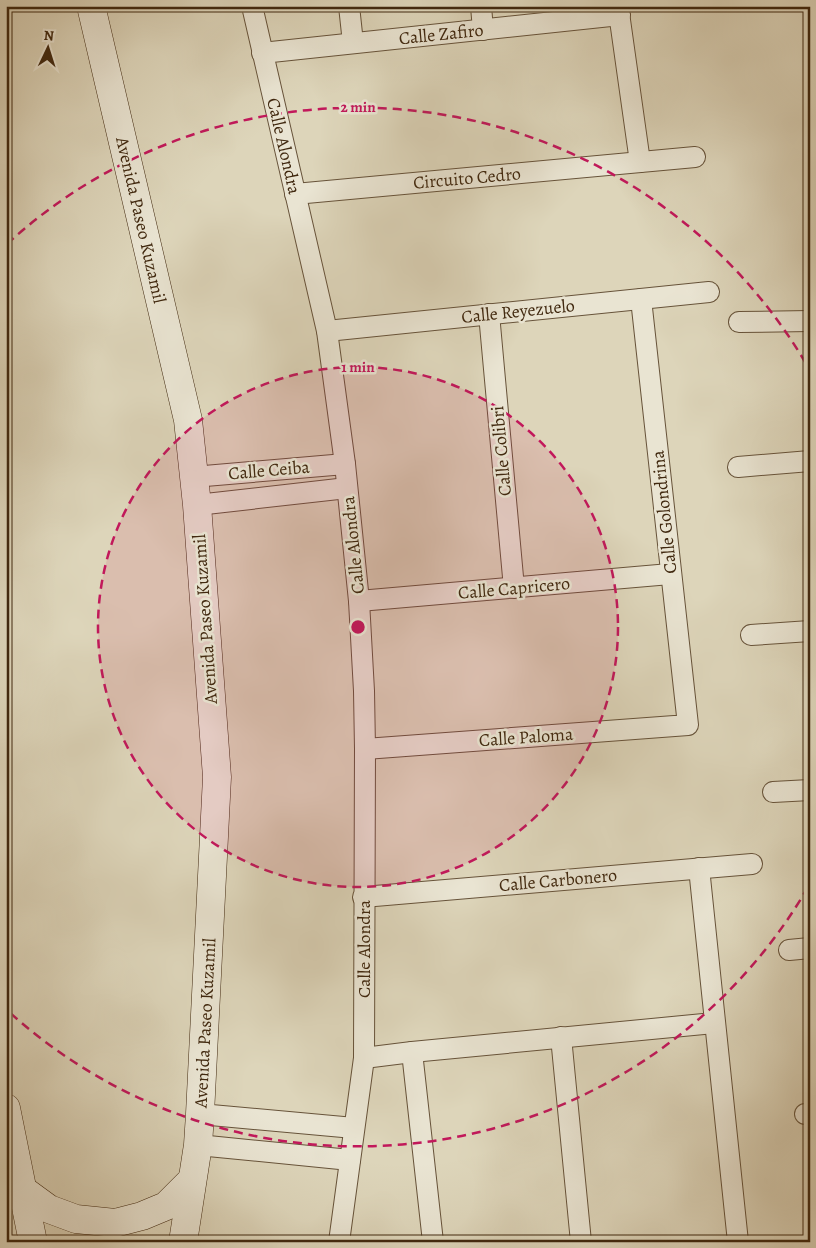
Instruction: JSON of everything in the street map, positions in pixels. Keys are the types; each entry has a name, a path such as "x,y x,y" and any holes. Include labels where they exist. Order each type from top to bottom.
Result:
{"main road":[{"name":"Avenida Paseo Kuzamil","path":"91,6 188,420 197,506 216,777 198,1145 183,1242"},
{"path":"6,1108 33,1242"},
{"path":"23,1190 49,1209 76,1219 115,1222 142,1216 166,1206 191,1181"}],"street":[{"name":"Calle Alondra","path":"252,6 327,331 345,464 359,601 364,691 366,823 363,897 364,1058 339,1242"},
{"path":"349,6 353,43"},
{"path":"480,6 483,30"},
{"name":"Calle Zafiro","path":"262,53 483,30 619,11"},
{"path":"619,11 640,162"},
{"name":"Circuito Cedro","path":"295,194 695,157"},
{"name":"Calle Reyezuelo","path":"327,331 709,292"},
{"name":"Calle Golondrina","path":"641,299 688,726"},
{"name":"Calle Colibri","path":"489,314 514,588"},
{"path":"739,322 810,321"},
{"path":"738,467 810,461"},
{"name":"Calle Ceiba","path":"193,477 345,464"},
{"name":"Calle Ceiba","path":"197,506 347,488"},
{"name":"Calle Capricero","path":"359,601 670,574"},
{"path":"751,635 810,631"},
{"name":"Calle Paloma","path":"365,749 688,726"},
{"path":"773,792 810,790"},
{"name":"Calle Carbonero","path":"363,897 752,864"},
{"path":"699,868 738,1242"},
{"path":"789,950 810,948"},
{"path":"364,1058 714,1023"},
{"path":"561,1037 580,1242"},
{"path":"412,1052 433,1242"},
{"path":"200,1114 354,1128"},
{"path":"198,1145 350,1160"}]}
